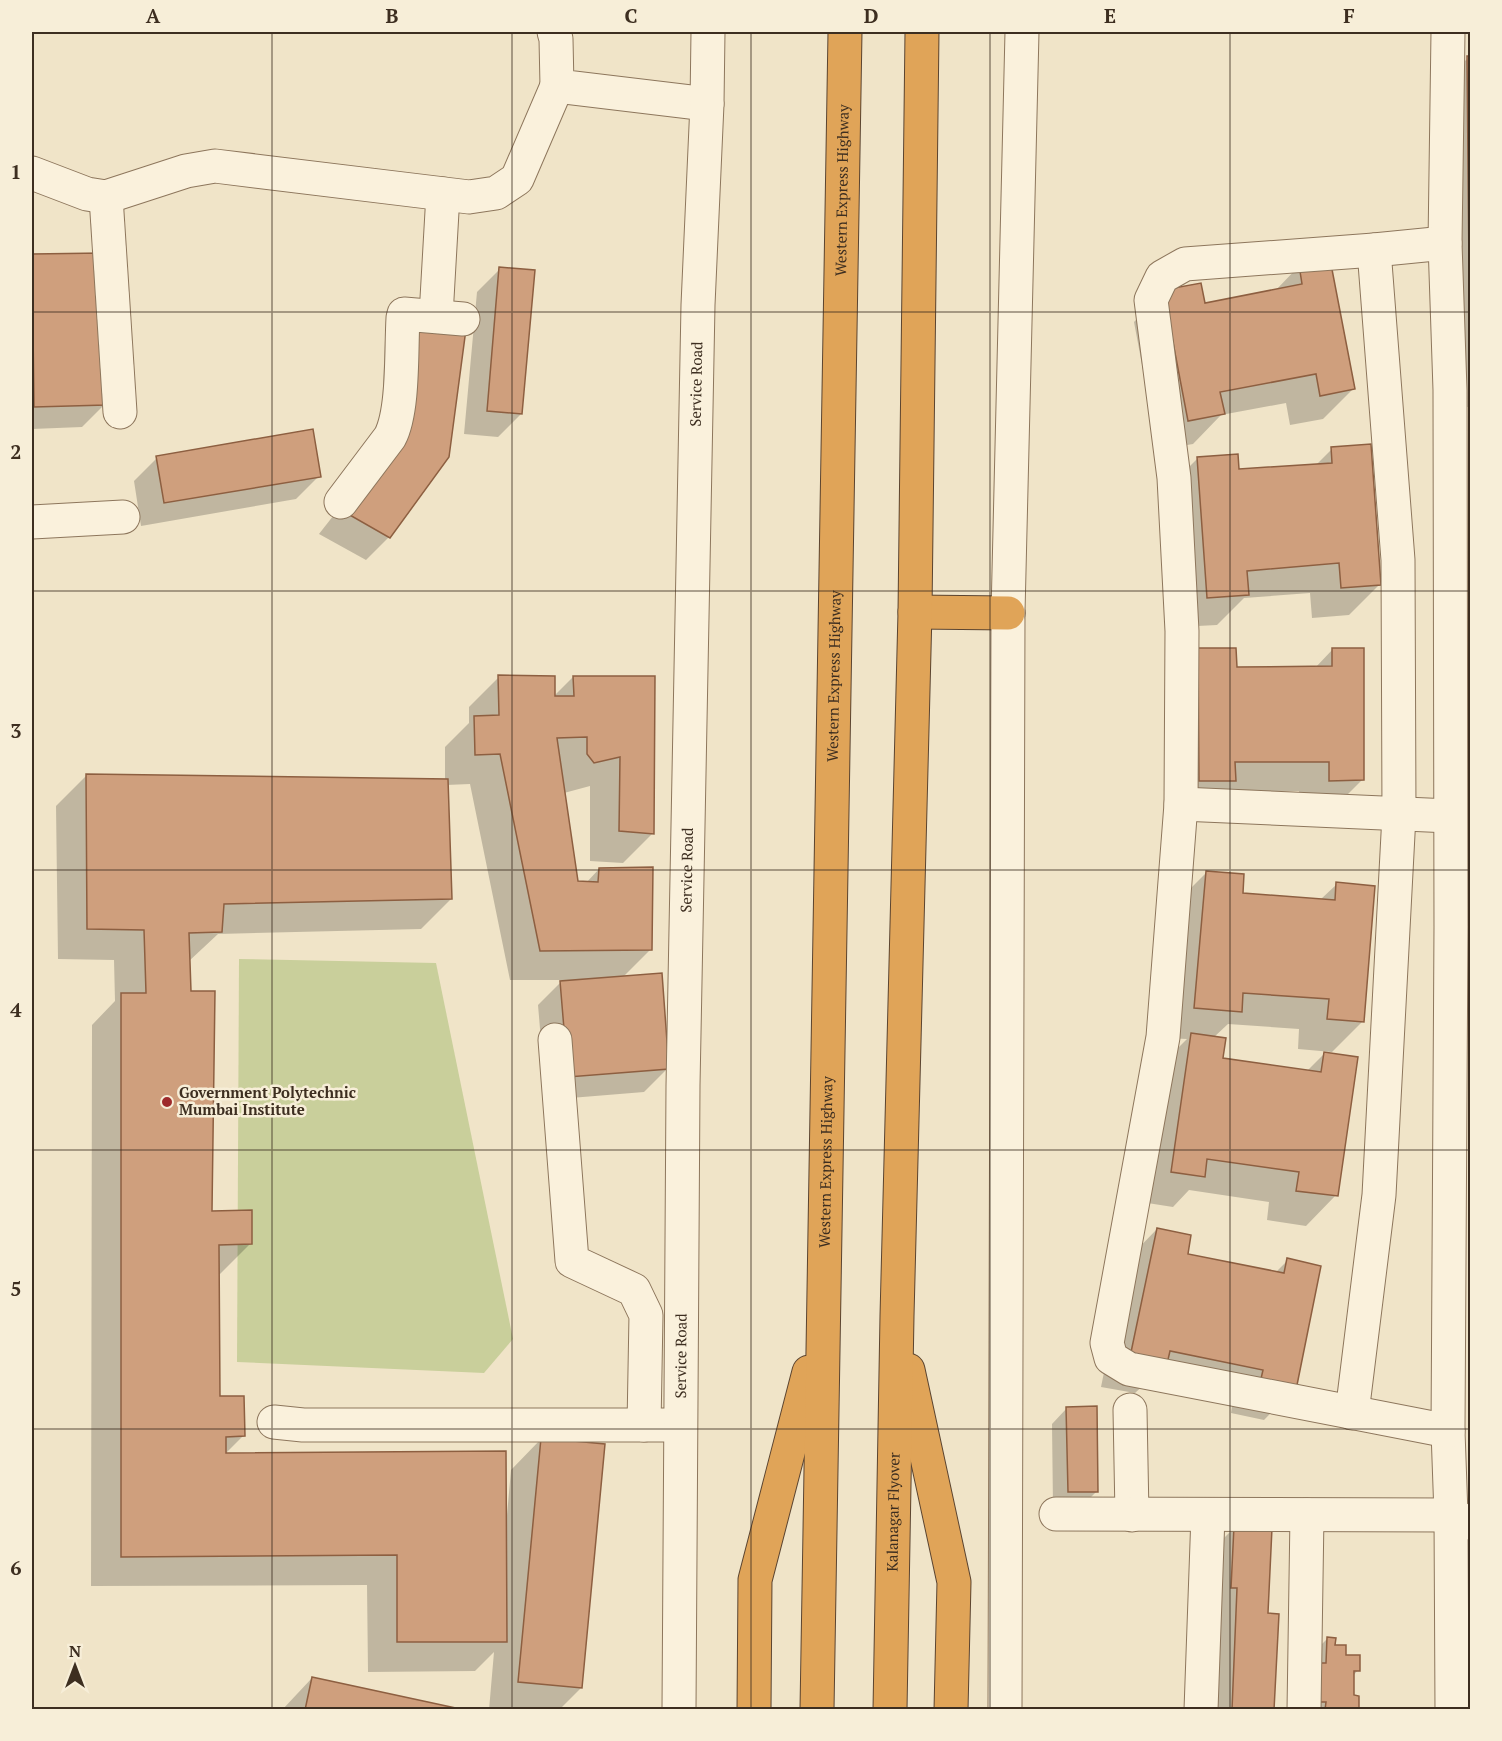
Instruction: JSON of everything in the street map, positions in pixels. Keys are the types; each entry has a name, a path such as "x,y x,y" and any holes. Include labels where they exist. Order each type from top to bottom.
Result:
{"highway":[{"name":"Western Express Highway","path":"823,1321 845,32"},
{"path":"922,32 915,612 897,1316 954,1582 951,1710"},
{"path":"915,612 1008,613"},
{"name":"Kalanagar Flyover","path":"890,1710 897,1316"},
{"path":"817,1710 823,1321"},
{"path":"754,1710 755,1580 823,1321"}],"street":[{"path":"32,173 87,194 106,197 186,171 215,166 469,197 496,193 517,179 557,86 554,32"},
{"name":"Service Road","path":"679,1710 683,1086 698,317 708,32"},
{"path":"1005,1710 1008,613 1022,32"},
{"path":"1448,32 1445,243 1460,390 1450,816 1461,926 1448,1431 1461,1519 1458,1701"},
{"path":"557,86 707,105"},
{"path":"342,502 396,426 404,315 450,318 443,194"},
{"path":"106,197 120,412"},
{"path":"1445,243 1185,264 1162,277 1151,300 1174,478 1182,631 1181,804 1163,1037 1107,1343 1111,1358 1129,1369 1448,1431"},
{"path":"1352,1413 1380,1195 1398,815 1398,560 1374,250"},
{"path":"32,522 123,517"},
{"path":"1181,804 1450,816"},
{"path":"555,1040 572,1261 634,1290 646,1314 644,1425"},
{"path":"1130,1410 1132,1515"},
{"path":"274,1422 303,1425 681,1425"},
{"path":"1056,1514 1307,1515 1461,1519"},
{"path":"1201,1710 1208,1515"},
{"path":"1304,1710 1307,1515"}],"green space":[{"path":"239,959 436,963 513,1339 484,1373 237,1362"}],"building":[{"path":"1467,56 1470,56 1470,377"},
{"path":"103,253 106,405 34,407 32,254"},
{"path":"1330,259 1355,389 1320,396 1316,374 1220,392 1225,414 1188,421 1163,290 1201,283 1205,303 1302,284 1299,265"},
{"path":"499,267 535,270 522,414 487,411"},
{"path":"407,316 466,329 449,457 390,538 341,510 403,431"},
{"path":"313,429 321,477 164,503 156,456"},
{"path":"1371,444 1381,585 1341,588 1339,563 1247,571 1249,595 1207,598 1197,457 1238,454 1239,469 1332,463 1331,447"},
{"path":"1198,648 1236,648 1237,667 1332,666 1332,648 1364,648 1364,780 1329,781 1329,762 1235,762 1236,781 1199,781"},
{"path":"498,675 555,676 555,696 574,696 573,676 655,676 654,834 619,831 620,757 594,763 587,754 587,737 557,738 578,881 598,882 599,868 653,867 652,950 540,951 500,754 475,755 474,716 499,715"},
{"name":"Government Polytechnic Mumbai Institute","path":"86,774 448,779 452,899 224,904 222,932 189,933 191,991 215,991 212,1211 252,1210 252,1244 219,1245 220,1396 244,1396 245,1436 226,1437 226,1453 506,1451 507,1642 397,1642 397,1555 121,1557 121,993 146,993 144,930 87,929"},
{"path":"1206,871 1244,874 1243,893 1335,900 1336,882 1375,886 1364,1022 1327,1019 1329,999 1243,993 1242,1012 1194,1008"},
{"path":"662,973 669,1069 568,1077 560,981"},
{"path":"1191,1033 1226,1038 1223,1058 1321,1072 1324,1052 1358,1057 1338,1196 1296,1191 1299,1172 1207,1159 1205,1177 1171,1172"},
{"path":"1157,1228 1191,1235 1188,1254 1284,1273 1287,1258 1321,1266 1296,1390 1260,1383 1263,1370 1170,1351 1167,1364 1130,1357"},
{"path":"1097,1406 1098,1492 1068,1492 1066,1407"},
{"path":"541,1438 605,1444 582,1688 518,1682"},
{"path":"1234,1526 1272,1528 1268,1613 1279,1614 1274,1710 1232,1710 1237,1588 1231,1588"},
{"path":"1327,1637 1336,1638 1335,1645 1346,1645 1346,1655 1360,1655 1360,1671 1354,1671 1354,1695 1359,1696 1359,1710 1325,1710 1326,1702 1318,1702 1318,1663 1326,1663"},
{"path":"312,1677 465,1710 305,1710"}],"place":[{"name":"Government Polytechnic Mumbai Institute","path":"167,1102"}]}
